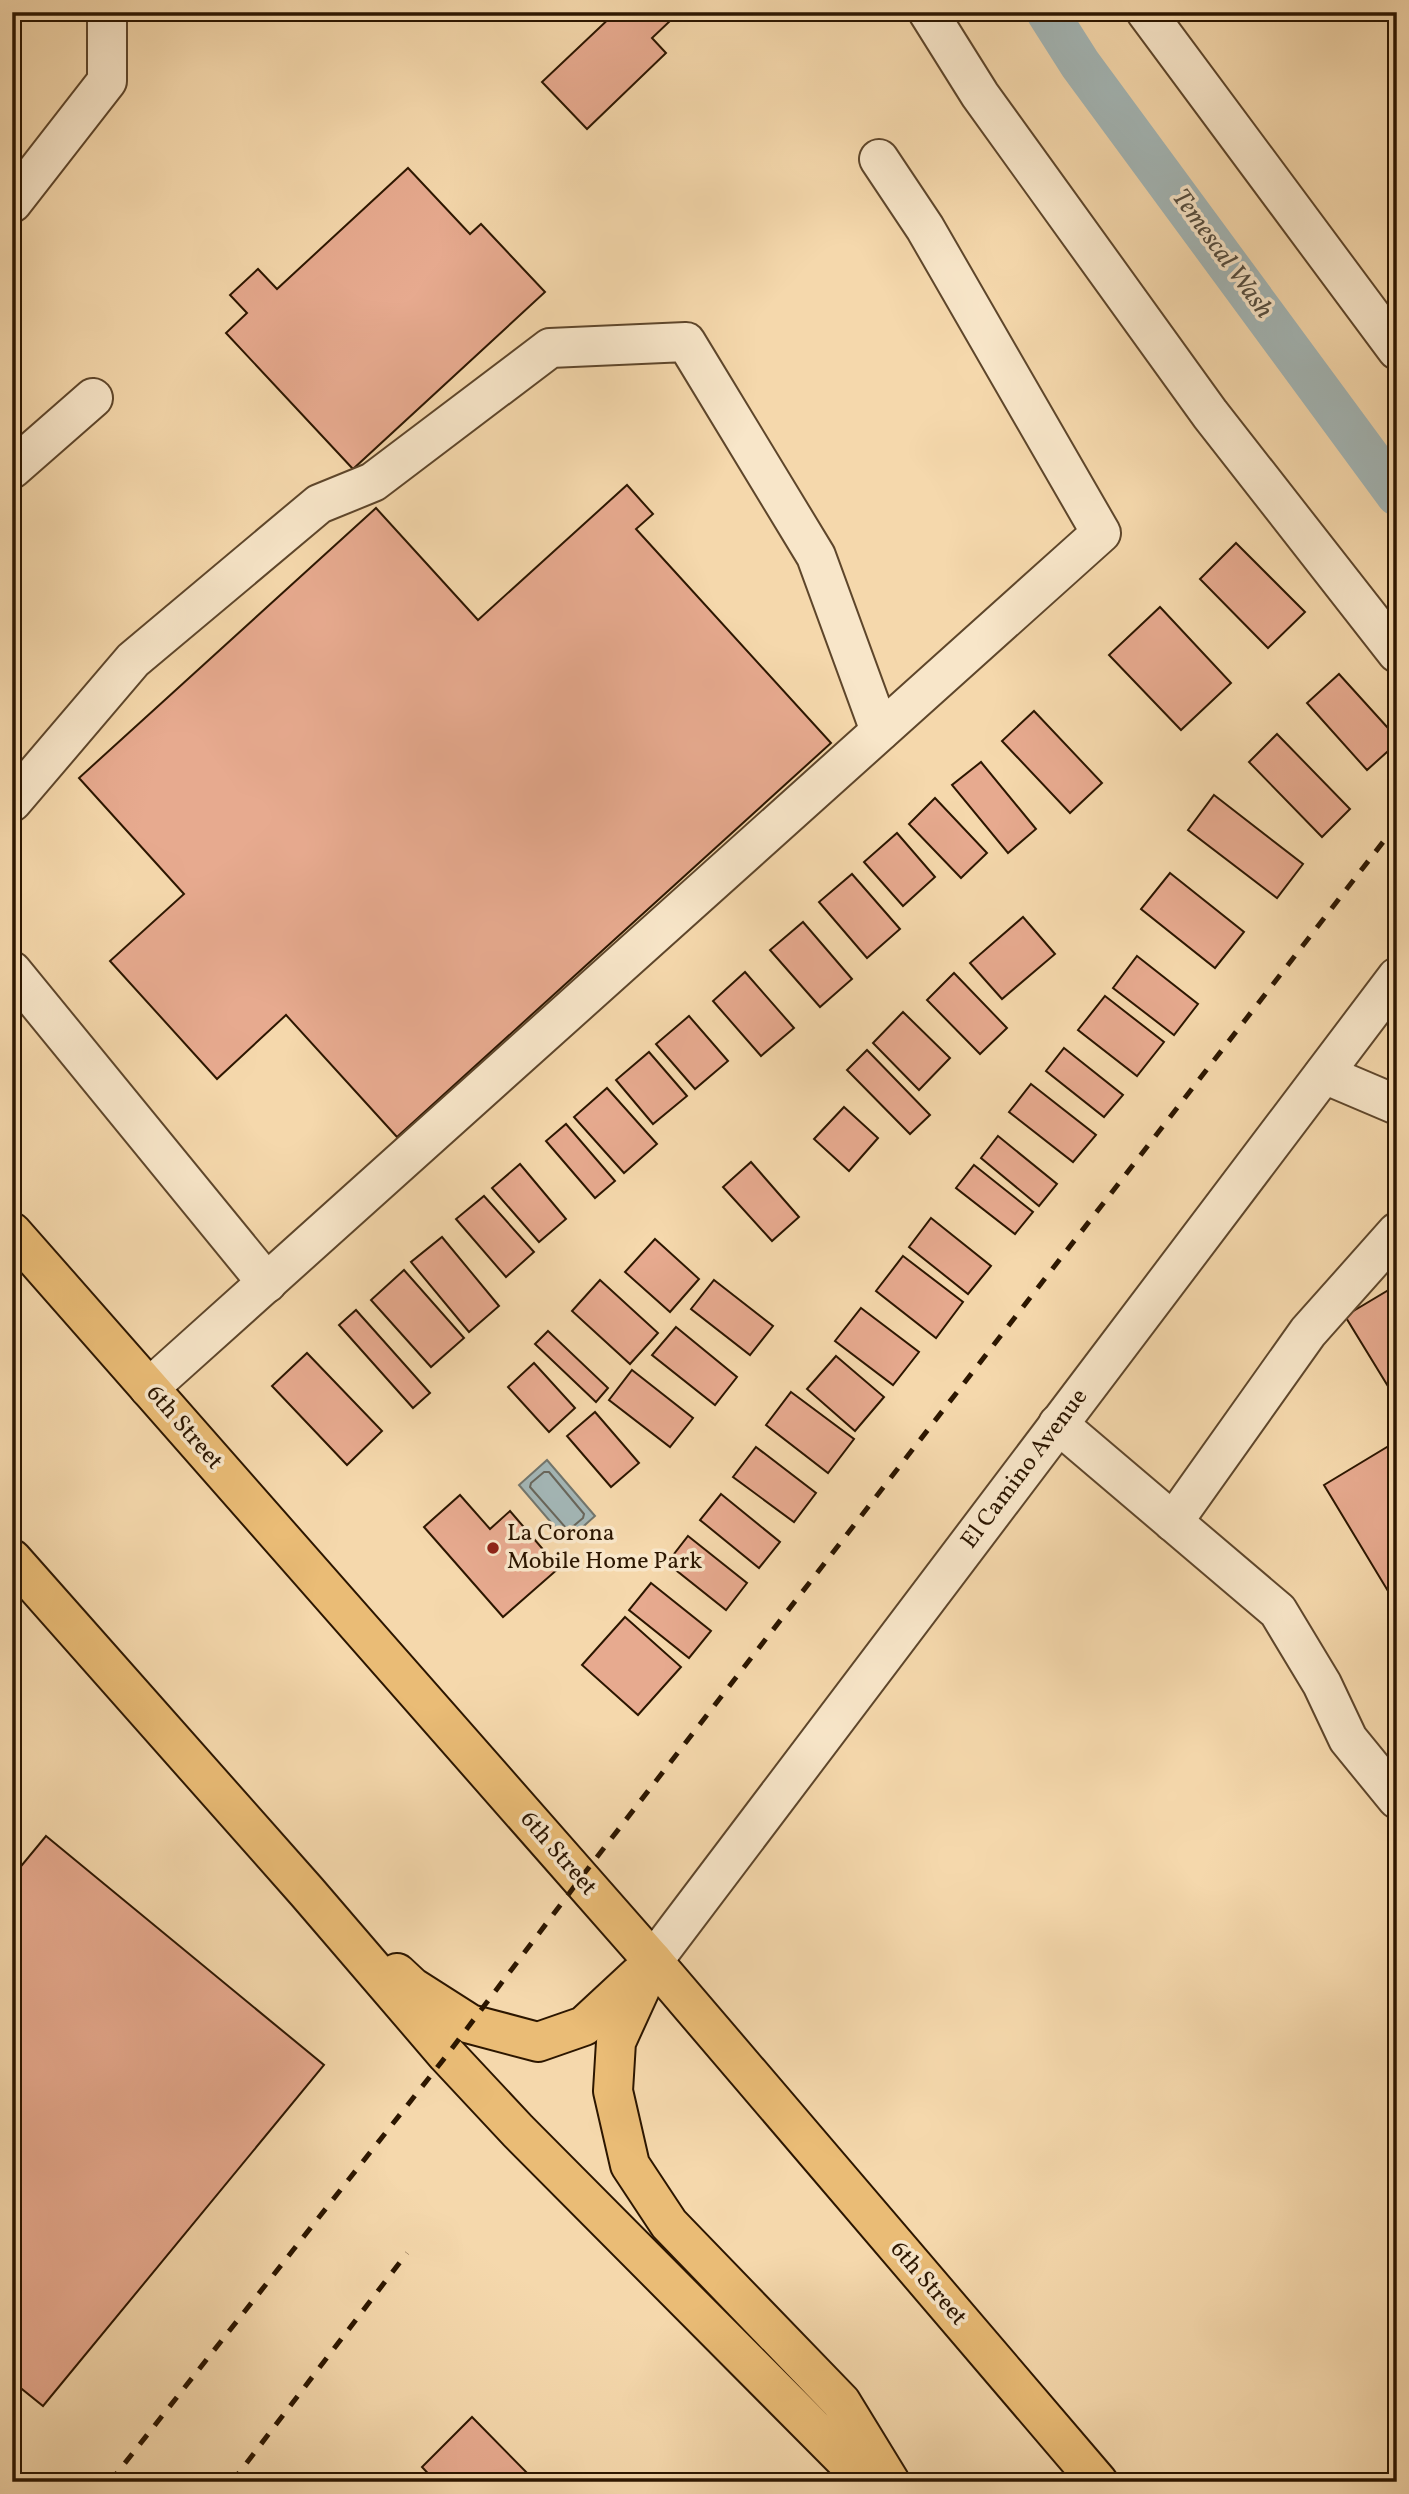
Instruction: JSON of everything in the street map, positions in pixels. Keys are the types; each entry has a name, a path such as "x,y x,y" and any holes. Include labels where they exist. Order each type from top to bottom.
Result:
{"main road":[{"name":"6th Street","path":"12,1232 653,1961 1098,2482"},
{"path":"12,1559 307,1892 447,2055 518,2131 867,2482"},
{"path":"307,1892 412,1987 470,2024 538,2042 584,2026 653,1961"},
{"path":"653,1961 616,2042 613,2091 630,2165 669,2224 841,2402 890,2482"}],"street":[{"path":"12,203 107,81 107,12"},
{"path":"928,12 980,95 1210,414 1397,653"},
{"path":"1146,12 1397,350"},
{"path":"149,1388 1101,533 925,228 879,159"},
{"path":"12,802 132,660 320,504 373,482 550,348 686,342 816,556 880,732"},
{"path":"12,469 93,398"},
{"path":"12,971 267,1283"},
{"name":"El Camino Avenue","path":"653,1961 1324,1074 1392,992"},
{"path":"1324,1074 1397,1105"},
{"path":"1173,1522 1308,1332 1397,1232"},
{"path":"1058,1424 1278,1611 1322,1684 1348,1739 1397,1799"}],"water":[{"path":"547,1460 595,1516 567,1541 519,1485"}],"building":[{"path":"616,12 662,12 670,21 652,38 666,53 587,129 542,82"},
{"path":"408,168 470,234 481,224 545,292 353,469 226,333 247,313 230,295 258,269 277,289"},
{"path":"627,485 653,514 636,529 831,743 397,1137 286,1015 217,1079 110,961 184,894 79,778 376,508 478,620"},
{"path":"1236,543 1305,612 1268,648 1200,579"},
{"path":"1160,607 1231,683 1181,730 1109,655"},
{"path":"1339,674 1397,738 1397,743 1367,770 1307,703"},
{"path":"1034,711 1102,783 1070,813 1002,741"},
{"path":"1277,734 1350,809 1322,837 1249,762"},
{"path":"981,762 1036,829 1008,853 952,785"},
{"path":"1214,795 1303,864 1277,898 1188,830"},
{"path":"935,798 987,853 961,878 909,824"},
{"path":"897,833 935,877 903,906 864,862"},
{"path":"1170,873 1244,932 1215,968 1141,909"},
{"path":"852,874 900,929 867,958 819,902"},
{"path":"1023,917 1055,954 1002,999 970,963"},
{"path":"803,922 852,979 820,1007 770,950"},
{"path":"1137,956 1198,1004 1174,1035 1113,988"},
{"path":"745,972 794,1028 761,1056 713,1001"},
{"path":"954,973 1007,1028 980,1054 927,1000"},
{"path":"1105,996 1164,1042 1137,1076 1078,1030"},
{"path":"903,1012 950,1058 919,1090 873,1043"},
{"path":"689,1016 728,1061 695,1089 656,1044"},
{"path":"1064,1048 1123,1095 1104,1117 1046,1071"},
{"path":"867,1050 930,1115 910,1134 847,1070"},
{"path":"649,1052 687,1096 653,1124 616,1080"},
{"path":"1031,1084 1096,1135 1073,1162 1009,1112"},
{"path":"607,1088 657,1144 624,1173 574,1117"},
{"path":"844,1107 878,1138 849,1171 814,1139"},
{"path":"566,1124 615,1181 595,1198 546,1141"},
{"path":"998,1136 1057,1184 1039,1206 981,1158"},
{"path":"751,1162 799,1217 772,1241 723,1187"},
{"path":"520,1164 566,1219 539,1242 492,1188"},
{"path":"974,1165 1033,1212 1015,1234 956,1188"},
{"path":"484,1196 534,1252 506,1277 456,1219"},
{"path":"931,1218 991,1266 968,1294 909,1247"},
{"path":"442,1237 499,1306 469,1332 411,1262"},
{"path":"655,1239 699,1279 670,1312 625,1272"},
{"path":"903,1256 963,1302 936,1338 876,1291"},
{"path":"404,1270 464,1338 431,1367 371,1300"},
{"path":"600,1280 658,1333 630,1364 572,1311"},
{"path":"714,1280 773,1326 750,1355 691,1309"},
{"path":"1397,1285 1397,1401 1345,1316"},
{"path":"861,1308 919,1352 893,1385 835,1341"},
{"path":"356,1310 430,1393 413,1408 339,1325"},
{"path":"676,1327 737,1377 715,1405 652,1355"},
{"path":"548,1331 608,1388 596,1402 535,1344"},
{"path":"307,1353 382,1431 347,1465 272,1386"},
{"path":"836,1356 884,1397 855,1431 807,1389"},
{"path":"534,1363 575,1408 549,1432 508,1387"},
{"path":"632,1370 693,1418 670,1447 609,1400"},
{"path":"791,1392 854,1439 828,1473 766,1425"},
{"path":"595,1412 639,1463 611,1487 567,1436"},
{"path":"1397,1441 1397,1606 1324,1485"},
{"path":"756,1447 816,1493 794,1522 733,1477"},
{"path":"721,1494 780,1542 759,1568 700,1520"},
{"name":"La Corona Mobile Home Park","path":"460,1495 490,1529 510,1511 559,1568 503,1617 424,1527"},
{"path":"688,1536 747,1583 726,1610 667,1563"},
{"path":"651,1583 711,1631 689,1658 629,1610"},
{"path":"625,1617 681,1667 638,1715 582,1665"},
{"path":"46,1836 324,2065 43,2406 12,2381 12,1877"},
{"path":"472,2417 536,2482 436,2482 422,2467"}],"waterway":[{"name":"Temescal Wash","path":"1047,12 1080,64 1397,495"}],"railway":[{"path":"110,2482 447,2055 580,1879 1397,824"},
{"path":"232,2482 407,2253"}],"place":[{"name":"La Corona Mobile Home Park","path":"493,1548"}]}
